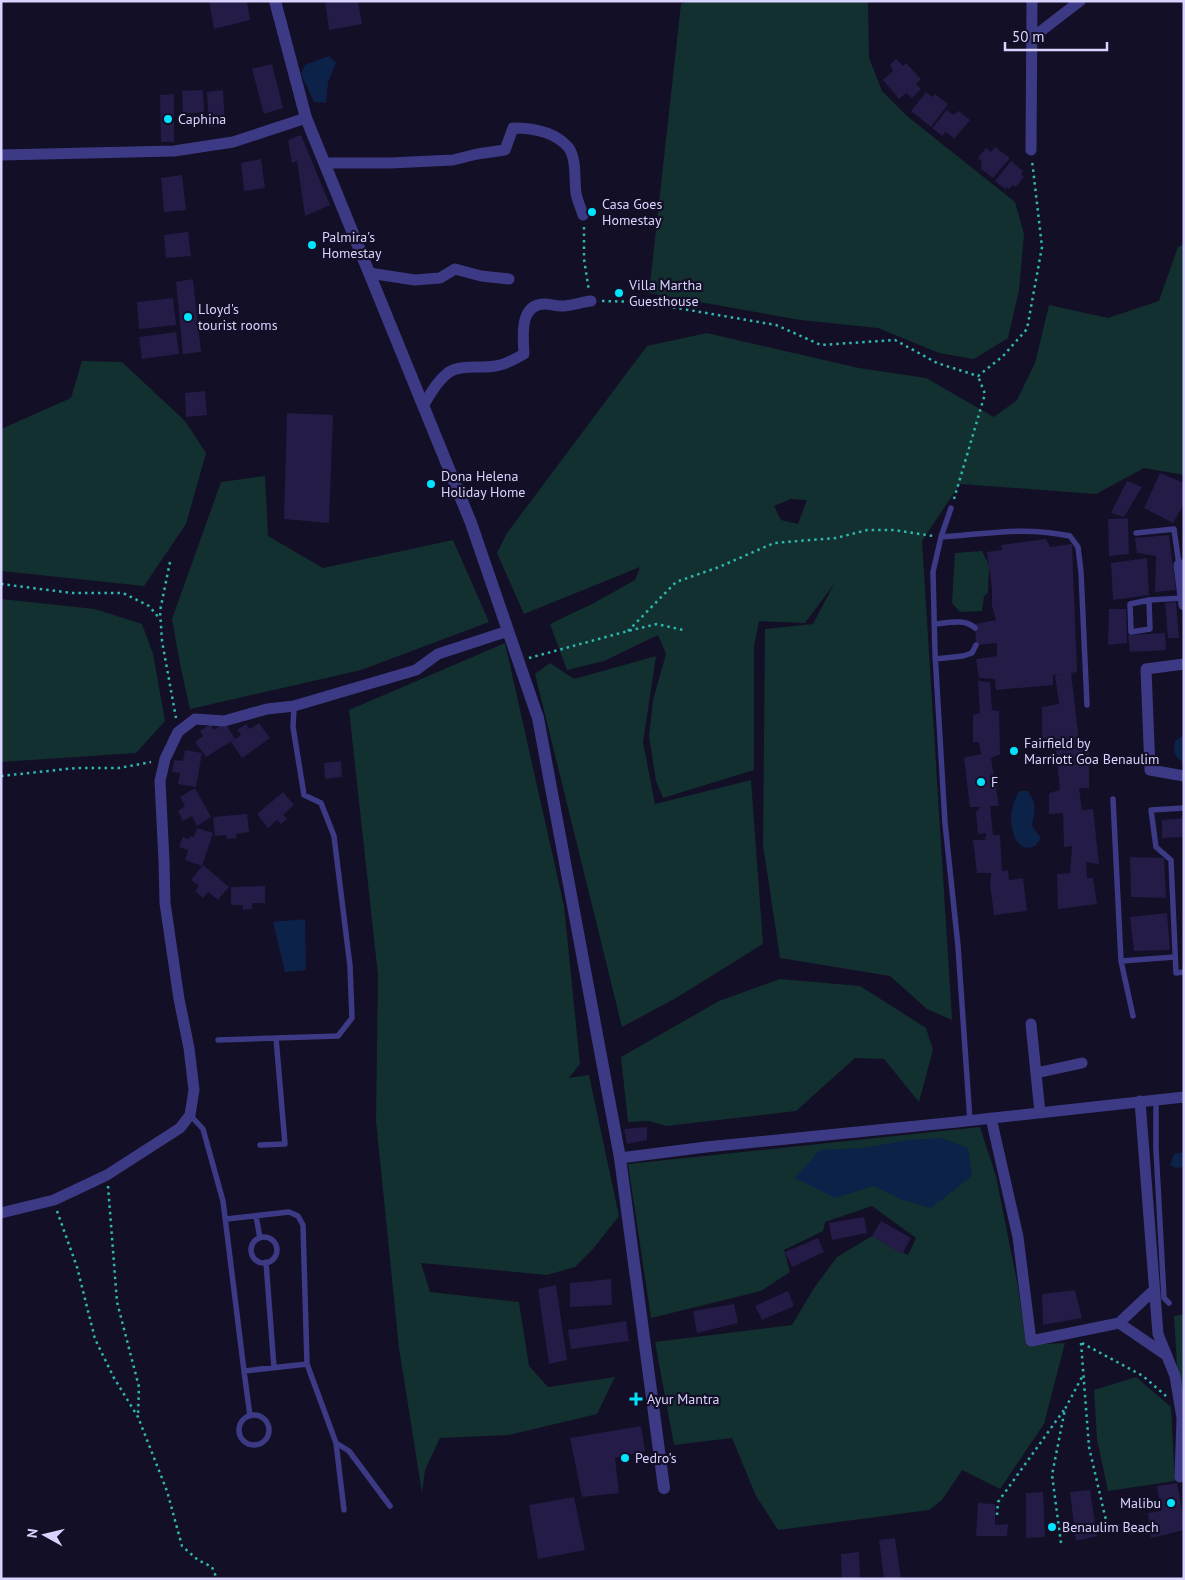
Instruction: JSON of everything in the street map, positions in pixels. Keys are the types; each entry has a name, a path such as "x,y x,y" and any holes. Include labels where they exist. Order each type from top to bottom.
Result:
{"street":[{"path":"275,1 306,118 471,523 538,718 620,1158 664,1488"},
{"path":"1031,150 1032,1"},
{"path":"1032,38 1080,1"},
{"path":"1,155 174,151 233,142 306,118"},
{"path":"325,163 390,163 453,160 476,154 505,150 513,128 530,128 550,134 568,147 575,167 576,193 583,215"},
{"path":"369,273 415,280 440,278 455,269 481,276 509,279"},
{"path":"423,406 435,386 451,371 496,366 524,354 522,325 528,312 537,306 544,304 562,306 591,301"},
{"path":"1181,565 1184,605"},
{"path":"1,1213 54,1200 107,1175 180,1128 190,1115 194,1090 165,903 160,781 164,760 178,732 195,719 224,721 267,709 294,706 416,670 438,654 508,631"},
{"path":"1184,664 1146,669 1150,770 1184,776"},
{"path":"1031,1024 1040,1113"},
{"path":"1036,1073 1082,1063"},
{"path":"620,1158 706,1147 970,1121 1184,1097"},
{"path":"1140,1101 1158,1334 1175,1376 1182,1418 1180,1477"},
{"path":"992,1118 1018,1237 1031,1341 1080,1337 1119,1323 1154,1290"},
{"path":"1119,1323 1166,1355"}],"lane":[{"path":"951,508 941,537 933,572 935,659 945,823 959,956 970,1121"},
{"path":"1136,533 1174,529 1181,565"},
{"path":"941,537 1026,530 1049,531 1070,536 1078,547 1081,572 1086,705"},
{"path":"1149,600 1150,629 1131,632 1130,604 1149,600 1183,598"},
{"path":"934,624 964,622 970,623 975,628"},
{"path":"935,659 963,656 972,653 976,645"},
{"path":"218,1040 338,1036 352,1018 350,966 334,836 321,803 304,795 293,727 294,706"},
{"path":"1113,799 1121,962 1133,1016"},
{"path":"1184,808 1151,810 1156,847 1171,860 1176,973 1184,972"},
{"path":"1121,962 1175,957"},
{"path":"260,1145 285,1144 276,1038"},
{"path":"1156,1100 1156,1149 1164,1298 1169,1303"},
{"path":"190,1115 203,1129 223,1201 250,1416"},
{"path":"226,1219 289,1212 298,1216 302,1225 307,1364 336,1443 344,1510"},
{"path":"256,1216 260,1238"},
{"path":"260,1238 269,1238 277,1247 276,1255 270,1261 262,1262 255,1258 252,1251 256,1239 260,1238"},
{"path":"266,1262 274,1368"},
{"path":"244,1371 307,1364"},
{"path":"250,1416 260,1417 267,1423 267,1438 260,1444 255,1445 246,1442 240,1435 242,1421 250,1416"},
{"path":"336,1443 349,1451 390,1506"}],"path":[{"path":"978,376 1003,356 1027,329 1042,248 1031,150"},
{"path":"583,215 585,266 591,301 642,302 776,325 821,345 895,340 937,363 978,376"},
{"path":"951,508 985,394 978,376"},
{"path":"628,630 676,582 774,543 836,538 867,530 902,531 941,537"},
{"path":"170,562 160,611 160,620 162,642 178,732"},
{"path":"1,584 72,593 123,593 149,606 160,620"},
{"path":"518,662 628,630 658,624 683,630"},
{"path":"1,776 76,768 119,768 164,760"},
{"path":"107,1175 117,1302 139,1387 138,1417"},
{"path":"54,1200 77,1267 95,1339 114,1378 138,1417 167,1492 182,1546 198,1560 212,1568 217,1579"},
{"path":"1080,1337 1089,1447 1108,1529"},
{"path":"1080,1337 1142,1376 1170,1400"},
{"path":"997,1515 998,1502 1065,1409 1083,1376"},
{"path":"1061,1544 1052,1475 1065,1409"}],"green space":[{"path":"689,1 868,1 869,58 882,91 907,116 1015,202 1024,234 1019,290 1008,338 974,359 939,353 878,328 800,320 649,293 681,4"},
{"path":"1184,244 1184,475 1144,468 1096,494 960,484 922,541 952,1020 927,1009 890,976 780,958 763,845 765,629 813,624 834,584 805,623 759,621 754,646 754,770 663,798 656,781 649,736 653,700 666,654 658,635 604,661 567,670 550,624 594,603 635,580 640,567 524,614 497,553 507,533 647,346 707,333 859,368 926,378 994,417 1017,400 1035,363 1049,305 1108,318 1159,301 1178,247","holes":["791,499 807,500 798,524 781,520 774,506"]},
{"path":"82,361 122,362 185,421 206,453 186,524 144,586 1,571 1,429 71,398"},
{"path":"265,476 268,536 323,568 453,540 489,622 361,670 190,709 172,619 221,482"},
{"path":"982,551 989,565 988,593 984,596 982,611 960,612 952,603 955,553"},
{"path":"1,599 95,609 142,624 153,654 165,721 136,753 1,762"},
{"path":"505,643 564,906 580,1064 569,1078 589,1075 619,1216 593,1249 575,1267 547,1275 421,1263 430,1292 519,1302 529,1366 548,1387 615,1377 597,1414 509,1435 440,1438 425,1470 422,1493 399,1348 376,1121 378,975 349,710"},
{"path":"656,656 643,742 655,804 751,780 763,944 676,998 622,1027 535,674 550,663 574,679"},
{"path":"780,979 860,986 926,1028 933,1050 919,1102 884,1059 855,1058 796,1111 666,1126 649,1121 628,1122 621,1057 719,1001"},
{"path":"980,1127 996,1176 1018,1287 1026,1345 1065,1343 1044,1424 1000,1489 962,1470 942,1500 929,1510 778,1530 756,1496 732,1438 674,1445 655,1342 792,1325 814,1288 837,1257 872,1236 908,1255 916,1238 872,1206 825,1222 823,1231 784,1250 790,1272 761,1291 651,1318 628,1164"},
{"path":"1184,1314 1184,1403 1179,1402 1174,1316"},
{"path":"1136,1377 1171,1407 1175,1481 1108,1491 1097,1439 1094,1390"}],"water":[{"path":"329,56 336,63 328,82 326,103 314,102 301,74 305,65"},
{"path":"1184,735 1184,763 1176,756 1174,748 1175,741"},
{"path":"1019,791 1029,791 1034,801 1032,826 1041,838 1035,846 1029,848 1022,846 1018,842 1012,830 1012,811"},
{"path":"305,919 306,970 285,972 273,922"},
{"path":"942,1138 968,1148 972,1176 931,1208 900,1199 874,1186 835,1198 795,1178 820,1150 864,1148 909,1140"},
{"path":"1184,1152 1184,1167 1176,1168 1170,1165 1174,1154"}],"building":[{"path":"209,1 247,1 250,20 214,29"},
{"path":"325,1 358,1 362,24 329,30"},
{"path":"896,59 903,66 906,63 921,79 916,84 921,89 912,98 906,93 899,99 883,80 893,71 890,65"},
{"path":"272,64 283,108 264,114 252,69"},
{"path":"203,90 204,112 183,114 182,91"},
{"path":"223,90 225,126 209,127 207,92"},
{"path":"926,92 932,97 935,94 948,104 931,127 911,111"},
{"name":"Caphina","path":"174,94 174,142 161,142 160,95"},
{"path":"947,110 953,115 959,111 970,120 954,139 946,132 942,136 932,128"},
{"path":"301,135 330,205 305,216 297,161 292,163 288,140"},
{"path":"995,147 1010,158 993,178 981,169 982,162 978,158 986,148 991,152"},
{"path":"261,159 265,188 244,191 241,163"},
{"path":"1011,161 1023,171 1021,174 1024,177 1016,187 1013,185 1009,189 1007,187 1005,189 995,181"},
{"path":"182,175 186,210 164,212 161,178"},
{"path":"188,232 191,256 166,258 164,235"},
{"name":"Lloyd's tourist rooms","path":"193,279 201,352 183,354 176,282"},
{"path":"173,298 176,325 139,329 137,302"},
{"path":"176,332 179,354 142,359 139,337"},
{"path":"205,391 207,415 186,417 185,393"},
{"path":"287,413 333,415 329,523 284,519"},
{"path":"1160,473 1184,483 1184,504 1173,523 1144,508"},
{"path":"1127,481 1142,487 1124,517 1111,513"},
{"path":"1128,518 1129,554 1109,556 1108,519"},
{"path":"1169,535 1176,590 1155,592 1156,556 1137,553 1135,538"},
{"path":"1046,539 1050,547 1072,544 1077,672 1071,673 1080,750 1089,746 1089,788 1079,788 1082,810 1093,809 1099,864 1086,862 1087,878 1093,878 1097,904 1058,909 1057,874 1070,873 1072,846 1064,847 1063,813 1049,814 1049,793 1060,790 1055,740 1042,738 1042,707 1059,704 1055,675 1062,674 1053,675 1053,685 996,690 995,679 979,678 976,659 997,656 997,643 976,645 975,624 996,620 992,606 992,589 987,552 1002,550 1001,545"},
{"path":"1147,558 1149,595 1113,600 1111,563"},
{"path":"1176,602 1179,638 1168,638 1165,603"},
{"path":"1109,609 1126,609 1127,643 1108,645"},
{"path":"1165,633 1166,650 1130,652 1128,635"},
{"name":"F","path":"978,681 990,682 992,710 999,711 1000,754 991,758 999,806 990,806 993,835 1000,835 1002,871 1008,870 1009,880 1023,878 1027,911 994,915 990,884 991,873 977,873 973,840 985,840 986,833 978,834 976,812 981,807 970,807 964,758 981,754 979,742 973,742 973,715 980,713"},
{"path":"225,722 235,739 206,757 195,742 203,736 200,731 210,724 214,730"},
{"path":"259,723 270,738 242,758 231,742 241,735 237,730 246,724 250,729"},
{"path":"185,750 202,753 196,787 178,784 180,773 172,772 174,760 183,761"},
{"path":"341,761 342,777 325,779 324,763"},
{"path":"195,788 211,817 197,826 192,816 183,821 178,811 185,806 180,797"},
{"path":"283,792 294,805 283,815 287,819 281,824 277,820 268,828 257,814"},
{"path":"247,814 249,832 236,834 237,838 227,839 226,835 215,836 213,817"},
{"path":"1184,818 1184,837 1162,838 1162,820"},
{"path":"197,828 213,833 202,866 185,860 188,850 179,847 183,837 189,839 190,836 194,837"},
{"path":"1130,857 1164,858 1166,898 1131,897"},
{"path":"203,865 229,887 218,900 208,892 203,898 195,891 199,886 191,880"},
{"path":"265,886 265,903 252,903 252,909 243,910 243,905 231,905 231,887"},
{"path":"1167,913 1170,950 1134,951 1130,917"},
{"path":"647,1127 647,1140 627,1144 624,1129"},
{"path":"864,1217 867,1233 832,1240 829,1223"},
{"path":"881,1221 911,1238 902,1254 872,1236"},
{"path":"818,1238 824,1252 792,1267 785,1252"},
{"path":"611,1279 612,1305 570,1307 570,1283"},
{"path":"556,1285 567,1360 549,1364 538,1289"},
{"path":"1075,1290 1082,1318 1043,1325 1042,1294"},
{"path":"788,1291 794,1306 762,1320 755,1306"},
{"path":"734,1304 738,1323 697,1333 693,1311"},
{"path":"626,1321 629,1341 571,1349 568,1330"},
{"path":"641,1426 645,1451 615,1458 619,1493 582,1497 570,1438"},
{"path":"1177,1483 1184,1530 1151,1538 1148,1513 1161,1511 1157,1486"},
{"path":"1090,1490 1097,1536 1076,1541 1070,1492"},
{"path":"1043,1492 1045,1537 1026,1538 1026,1493"},
{"path":"574,1497 585,1550 538,1559 529,1505"},
{"path":"978,1503 995,1504 995,1525 1008,1524 1007,1536 976,1536"},
{"path":"895,1538 901,1579 884,1579 879,1540"},
{"path":"859,1552 860,1579 842,1579 841,1554"}],"place":[{"name":"Caphina","path":"168,119"},
{"name":"Casa Goes Homestay","path":"592,212"},
{"name":"Palmira's Homestay","path":"312,245"},
{"name":"Villa Martha Guesthouse","path":"619,293"},
{"name":"Lloyd's tourist rooms","path":"188,317"},
{"name":"Dona Helena Holiday Home","path":"431,484"},
{"name":"Fairfield by Marriott Goa Benaulim","path":"1014,751"},
{"name":"F","path":"981,782"},
{"name":"Ayur Mantra","path":"636,1399"},
{"name":"Pedro's","path":"625,1458"},
{"name":"Malibu","path":"1171,1503"},
{"name":"Benaulim Beach","path":"1052,1527"}]}
